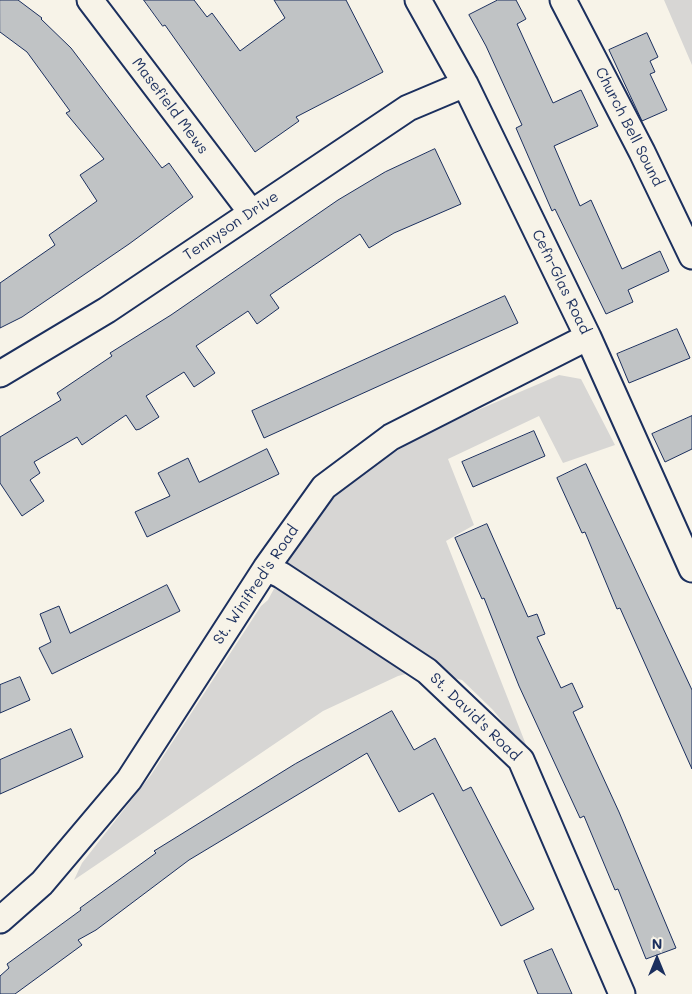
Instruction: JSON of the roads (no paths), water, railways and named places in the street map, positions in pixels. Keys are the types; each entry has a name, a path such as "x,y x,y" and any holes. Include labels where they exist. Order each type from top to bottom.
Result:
{"street":[{"name":"Masefield Mews","path":"90,0 251,212"},
{"name":"Church Bell Sound","path":"563,0 642,152 692,256"},
{"name":"Cefn-Glas Road","path":"426,2 588,338 692,569"},
{"name":"Tennyson Drive","path":"0,374 107,310 408,108 465,84"},
{"name":"St. Winifred's Road","path":"0,920 42,883 129,780 266,568 324,487 391,437 588,338"},
{"name":"St. David's Road","path":"266,568 281,575 427,671 521,760 622,994"}]}
